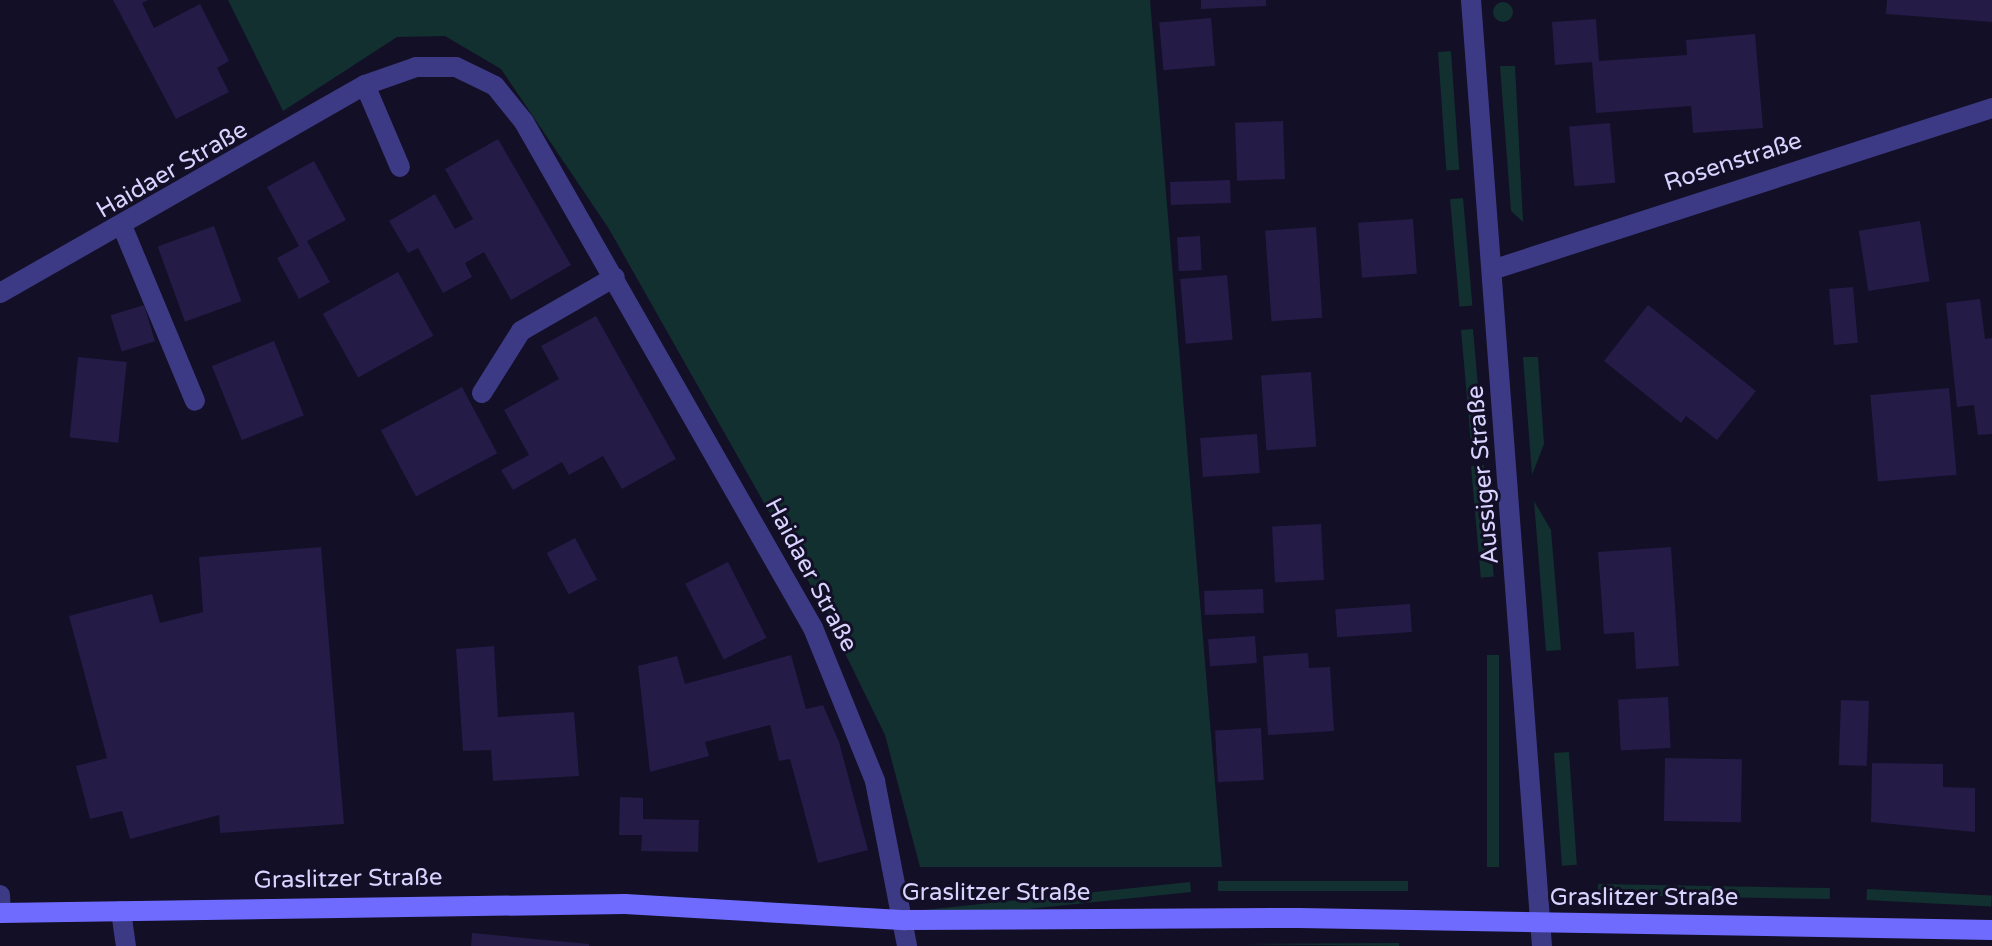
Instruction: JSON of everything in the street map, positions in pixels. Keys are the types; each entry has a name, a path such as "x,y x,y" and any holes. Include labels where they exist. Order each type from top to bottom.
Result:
{"street":[{"name":"Aussiger Straße","path":"1471,0 1543,923 1542,946"},
{"name":"Haidaer Straße","path":"0,293 123,228 365,85 416,67 456,67 495,86 524,122 615,277 820,642 875,781 906,920 907,946"},
{"path":"365,85 400,167"},
{"name":"Rosenstraße","path":"1492,270 1992,108"},
{"path":"123,228 195,401"},
{"path":"482,393 521,331 615,277"},
{"name":"Graslitzer Straße","path":"0,907 121,911 625,904 906,920 1543,923 1992,930"},
{"path":"121,911 126,946"}],"green space":[{"path":"228,0 1150,0 1222,867 920,867 885,735 819,600 609,229 501,69 445,36 397,37 283,111"},
{"path":"1499,2 1507,2 1513,12 1507,22 1499,22 1493,16 1493,8"},
{"path":"1451,51 1459,170 1446,171 1438,52"},
{"path":"1500,66 1515,66 1523,222 1511,211"},
{"path":"1463,198 1472,306 1459,307 1450,199"},
{"path":"1473,329 1482,438 1471,439 1461,330"},
{"path":"1523,357 1538,357 1544,444 1532,475"},
{"path":"1484,465 1494,577 1481,578 1471,466"},
{"path":"1534,501 1551,530 1561,650 1546,651"},
{"path":"1487,655 1499,655 1499,867 1487,867"},
{"path":"1569,752 1577,865 1562,866 1554,753"},
{"path":"1218,881 1408,881 1408,891 1218,891"},
{"path":"1190,882 1191,892 927,920 926,910"},
{"path":"1598,884 1830,888 1830,899 1598,895"},
{"path":"1867,889 1992,896 1991,907 1866,900"},
{"path":"1399,943 1399,946 1238,944"}],"building":[{"path":"113,0 148,0 142,3 154,28 200,4 229,61 217,68 229,92 176,119"},
{"path":"1201,0 1266,0 1266,6 1201,9"},
{"path":"1887,0 1992,0 1992,22 1886,14"},
{"path":"1211,18 1215,66 1163,70 1159,23"},
{"path":"1596,19 1599,61 1687,55 1686,40 1755,34 1763,128 1693,133 1691,106 1596,113 1592,62 1555,65 1552,22"},
{"path":"1283,121 1285,179 1237,181 1235,123"},
{"path":"1610,123 1615,183 1574,186 1569,127"},
{"path":"498,139 571,265 511,300 484,252 465,263 472,277 443,293 418,248 408,253 389,221 435,194 455,229 473,219 445,169"},
{"path":"314,161 346,220 307,241 330,282 299,299 277,258 299,246 267,187"},
{"path":"1230,180 1231,203 1171,205 1170,182"},
{"path":"1413,219 1417,274 1362,278 1358,223"},
{"path":"1920,221 1930,281 1868,291 1859,231"},
{"path":"214,226 241,301 185,322 158,247"},
{"path":"1316,227 1322,318 1271,321 1265,231"},
{"path":"1200,236 1202,270 1179,271 1177,237"},
{"path":"398,272 433,336 358,378 323,314"},
{"path":"1227,275 1233,340 1186,344 1180,279"},
{"path":"1853,287 1858,343 1834,345 1829,289"},
{"path":"1980,299 1985,339 1992,338 1992,434 1978,435 1974,405 1957,407 1946,303"},
{"path":"144,305 155,341 122,352 111,315"},
{"path":"1648,305 1756,391 1717,440 1686,416 1681,423 1604,361"},
{"path":"596,316 676,459 622,489 603,456 569,475 562,462 513,490 501,470 529,455 504,410 559,379 541,346"},
{"path":"274,341 304,415 242,440 212,366"},
{"path":"78,357 127,362 118,443 70,438"},
{"path":"1311,372 1316,447 1266,450 1261,375"},
{"path":"462,387 497,453 416,496 381,430"},
{"path":"1949,388 1957,475 1878,482 1870,395"},
{"path":"1257,434 1260,473 1203,477 1200,438"},
{"path":"1321,524 1324,580 1275,582 1272,527"},
{"path":"575,538 597,579 569,595 547,553"},
{"path":"321,547 344,824 220,833 219,815 130,839 122,811 90,819 76,766 107,758 69,616 152,594 160,623 203,612 199,557"},
{"path":"1671,547 1679,666 1636,669 1634,632 1604,634 1598,552"},
{"path":"728,562 767,638 724,660 685,584"},
{"path":"1263,589 1264,613 1205,615 1204,591"},
{"path":"1410,604 1412,632 1337,637 1335,609"},
{"path":"1255,636 1257,663 1210,666 1208,639"},
{"path":"494,646 498,717 574,712 579,776 493,781 491,750 463,751 456,649"},
{"path":"1308,653 1309,668 1330,667 1334,731 1268,735 1263,656"},
{"path":"791,655 806,709 823,705 839,742 868,850 818,863 790,759 779,761 770,725 705,742 709,756 650,772 638,666 677,656 685,684"},
{"path":"1668,697 1671,748 1621,751 1618,700"},
{"path":"1841,700 1869,701 1867,766 1839,765"},
{"path":"1261,728 1264,780 1218,782 1215,730"},
{"path":"1665,758 1742,759 1741,822 1664,821"},
{"path":"1872,763 1943,764 1943,787 1975,788 1975,832 1871,822"},
{"path":"620,797 643,798 643,819 699,820 698,852 641,851 642,835 619,835"},
{"path":"472,933 589,944 589,946 471,946"}]}
